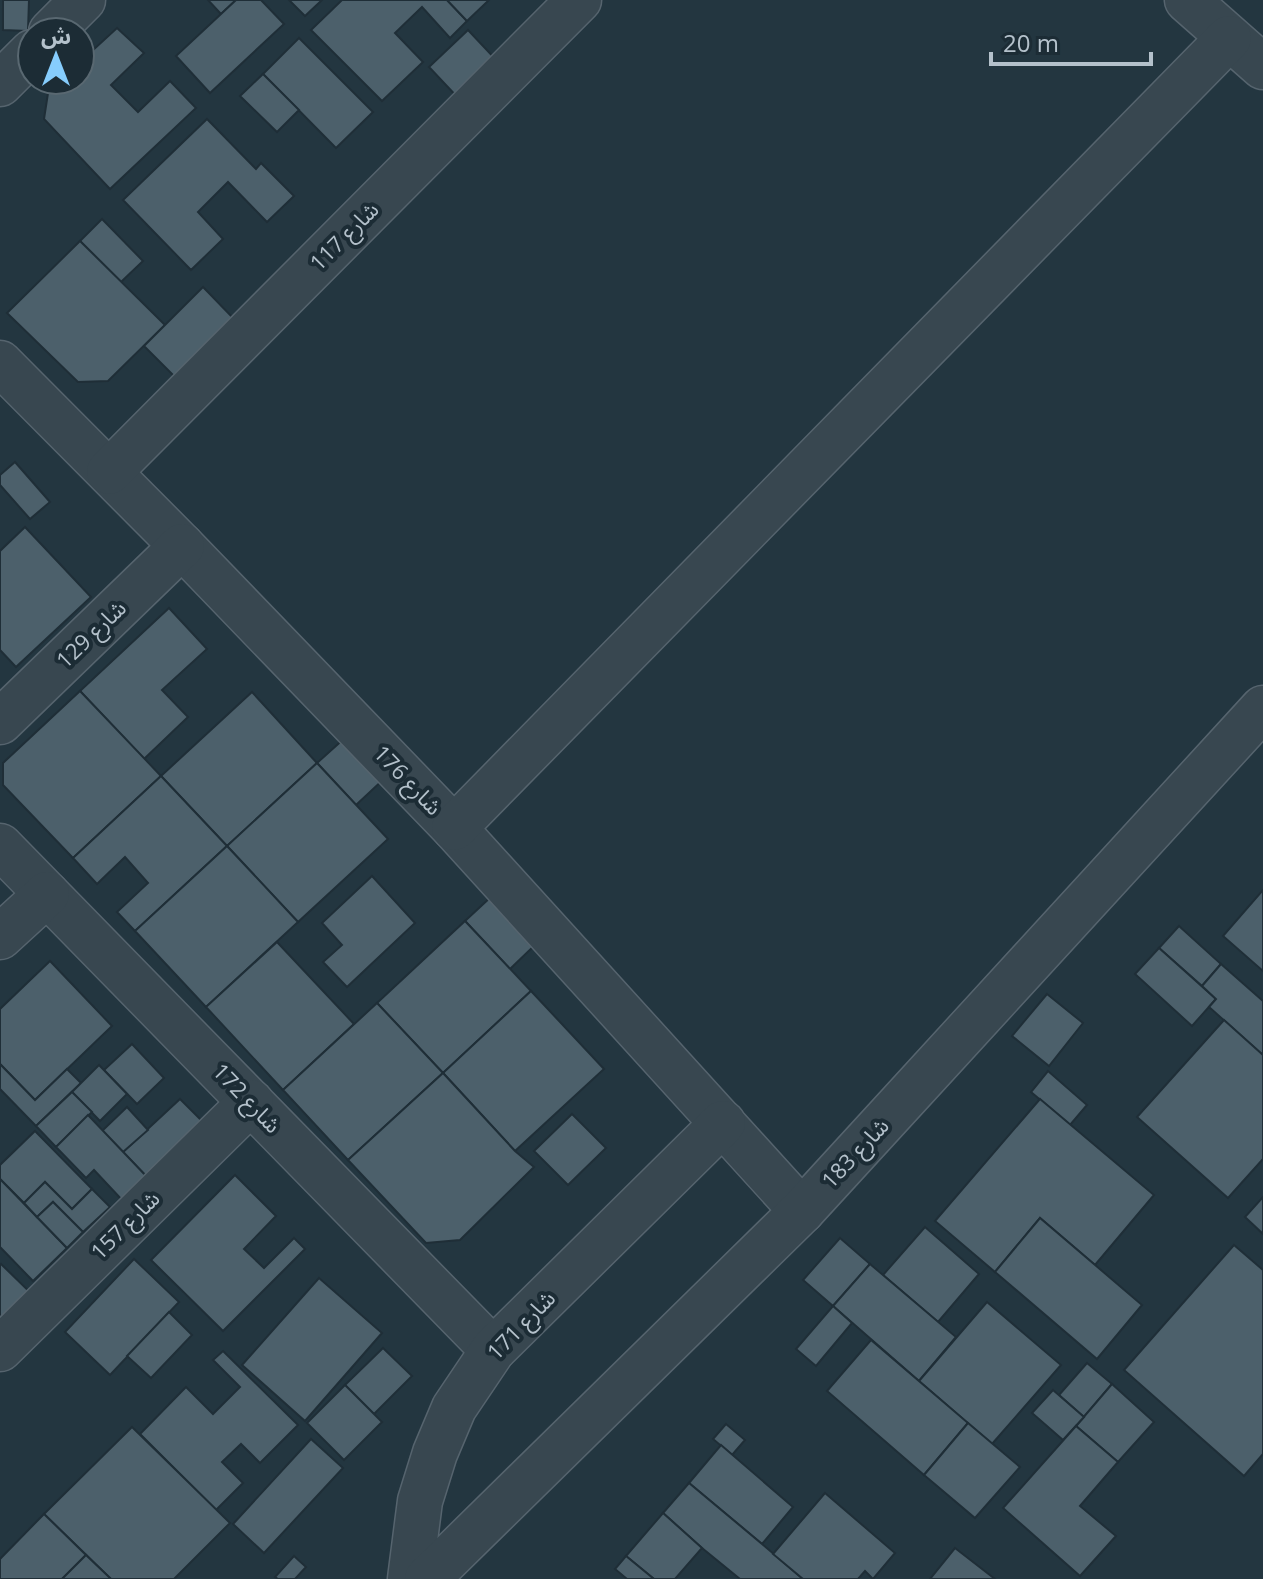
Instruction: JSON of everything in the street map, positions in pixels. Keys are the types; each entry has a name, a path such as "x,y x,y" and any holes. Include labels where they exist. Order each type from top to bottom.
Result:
{"street":[{"name":"شارع 117","path":"109,472 579,0"},
{"path":"1187,0 1263,67"},
{"path":"454,828 1229,38"},
{"path":"0,84 16,68"},
{"name":"شارع 176","path":"0,363 454,828 802,1211"},
{"name":"شارع 129","path":"0,722 182,546"},
{"name":"شارع 183","path":"427,1579 802,1211 1263,708"},
{"name":"شارع 172","path":"0,846 493,1350"},
{"path":"0,937 47,894"},
{"name":"شارع 157","path":"0,1349 251,1102"},
{"name":"شارع 171","path":"410,1579 420,1501 435,1453 454,1408 493,1350 723,1123"}],"building":[{"path":"3,0 29,0 28,16 16,16 16,31 3,30"},
{"path":"208,0 236,0 221,14"},
{"path":"236,0 261,0 284,24 210,93 176,56"},
{"path":"289,0 322,0 305,16"},
{"path":"342,0 447,0 467,21 450,38 422,7 395,33 423,62 382,101 311,30"},
{"path":"447,0 489,0 467,21"},
{"path":"117,28 144,53 111,85 138,112 170,81 196,108 110,189 44,119 48,96 96,96 96,47"},
{"path":"468,30 500,64 461,101 429,67"},
{"path":"299,38 373,112 336,148 263,74"},
{"path":"263,74 299,110 277,132 240,96"},
{"path":"207,119 256,169 261,163 294,196 267,222 228,182 198,212 223,239 191,270 123,200"},
{"path":"102,219 143,261 121,282 80,241"},
{"path":"80,241 165,325 108,381 78,382 7,313"},
{"path":"203,287 236,321 177,379 144,346"},
{"path":"15,462 50,502 30,519 0,485 0,475"},
{"path":"25,527 91,597 16,667 0,650 0,551"},
{"path":"169,608 207,649 162,690 188,717 144,759 80,691"},
{"path":"80,691 161,776 73,858 3,785 3,763"},
{"path":"252,692 317,763 227,846 161,776"},
{"path":"347,736 386,777 356,805 317,763"},
{"path":"317,763 388,839 298,922 227,846"},
{"path":"161,776 227,846 135,931 117,912 148,883 125,857 97,884 73,858"},
{"path":"227,846 298,922 206,1007 135,931"},
{"path":"372,876 415,923 347,987 323,962 342,945 322,923"},
{"path":"1263,890 1263,971 1223,936"},
{"path":"493,895 537,943 510,969 465,921"},
{"path":"465,921 531,991 443,1073 377,1003"},
{"path":"1179,926 1221,964 1202,986 1159,948"},
{"path":"277,942 354,1024 283,1090 206,1007"},
{"path":"1159,948 1216,999 1192,1026 1135,974"},
{"path":"50,961 112,1026 35,1100 0,1064 0,1009"},
{"path":"1221,964 1263,1001 1263,1055 1209,1007 1216,999 1202,986"},
{"path":"531,991 604,1069 515,1151 443,1073"},
{"path":"1047,994 1083,1023 1049,1066 1012,1036"},
{"path":"377,1003 443,1073 348,1160 283,1090"},
{"path":"1224,1020 1263,1055 1263,1159 1228,1198 1137,1117"},
{"path":"132,1044 164,1078 137,1104 104,1070"},
{"path":"0,1064 35,1100 67,1069 81,1083 36,1126 0,1089"},
{"path":"99,1065 127,1094 100,1121 72,1092"},
{"path":"1048,1071 1087,1105 1070,1125 1031,1092"},
{"path":"443,1073 515,1151 534,1167 460,1240 426,1243 348,1160"},
{"path":"72,1092 92,1112 56,1147 36,1126"},
{"path":"180,1099 204,1123 148,1178 123,1152"},
{"path":"1040,1099 1154,1195 1095,1265 1040,1218 995,1272 935,1221"},
{"path":"127,1107 148,1130 123,1152 102,1131"},
{"path":"572,1114 606,1148 568,1185 534,1151"},
{"path":"88,1115 148,1178 123,1201 94,1170 86,1178 56,1147"},
{"path":"35,1131 92,1189 72,1209 45,1182 24,1203 0,1179 0,1165"},
{"path":"235,1175 276,1216 244,1249 264,1268 294,1238 305,1249 223,1331 151,1260"},
{"path":"0,1179 67,1248 33,1281 0,1247"},
{"path":"45,1182 72,1209 92,1189 110,1207 83,1232 53,1202 37,1217 24,1203"},
{"path":"1263,1197 1263,1234 1245,1217"},
{"path":"53,1202 83,1232 67,1248 37,1217"},
{"path":"1040,1218 1142,1305 1097,1359 995,1272"},
{"path":"925,1227 979,1274 938,1322 883,1275"},
{"path":"840,1238 870,1264 833,1306 803,1280"},
{"path":"1234,1245 1263,1270 1263,1454 1244,1476 1124,1370"},
{"path":"134,1259 179,1302 110,1375 65,1332"},
{"path":"870,1264 956,1337 919,1381 833,1306"},
{"path":"0,1265 40,1302 0,1341"},
{"path":"319,1278 382,1333 305,1421 242,1365"},
{"path":"987,1302 1061,1365 992,1444 919,1381"},
{"path":"833,1306 852,1323 816,1366 796,1349"},
{"path":"169,1312 192,1335 151,1378 127,1356"},
{"path":"871,1340 968,1423 924,1475 827,1391"},
{"path":"383,1348 412,1376 374,1414 345,1385"},
{"path":"223,1351 298,1425 260,1463 241,1444 222,1462 243,1483 216,1510 140,1434 186,1387 213,1414 240,1387 213,1360"},
{"path":"1087,1363 1112,1384 1084,1417 1059,1395"},
{"path":"1112,1384 1154,1422 1118,1462 1076,1426"},
{"path":"345,1385 382,1422 344,1460 307,1423"},
{"path":"1053,1390 1084,1417 1063,1440 1032,1413"},
{"path":"968,1423 1020,1467 975,1518 924,1475"},
{"path":"726,1424 745,1440 732,1455 713,1439"},
{"path":"1076,1426 1118,1462 1080,1506 1116,1536 1080,1576 1003,1508"},
{"path":"132,1427 230,1523 174,1579 111,1579 44,1514"},
{"path":"311,1439 343,1468 264,1553 233,1524"},
{"path":"721,1445 793,1507 762,1544 689,1483"},
{"path":"689,1483 803,1579 740,1579 702,1548 663,1513"},
{"path":"825,1493 895,1553 873,1579 865,1571 858,1579 803,1579 773,1554"},
{"path":"663,1513 702,1548 675,1579 654,1579 626,1556"},
{"path":"44,1514 86,1555 62,1579 0,1579 0,1559"},
{"path":"955,1548 995,1579 930,1579"},
{"path":"86,1555 111,1579 62,1579"},
{"path":"294,1556 306,1567 295,1579 275,1577"},
{"path":"626,1556 654,1579 627,1579 615,1569"}]}
